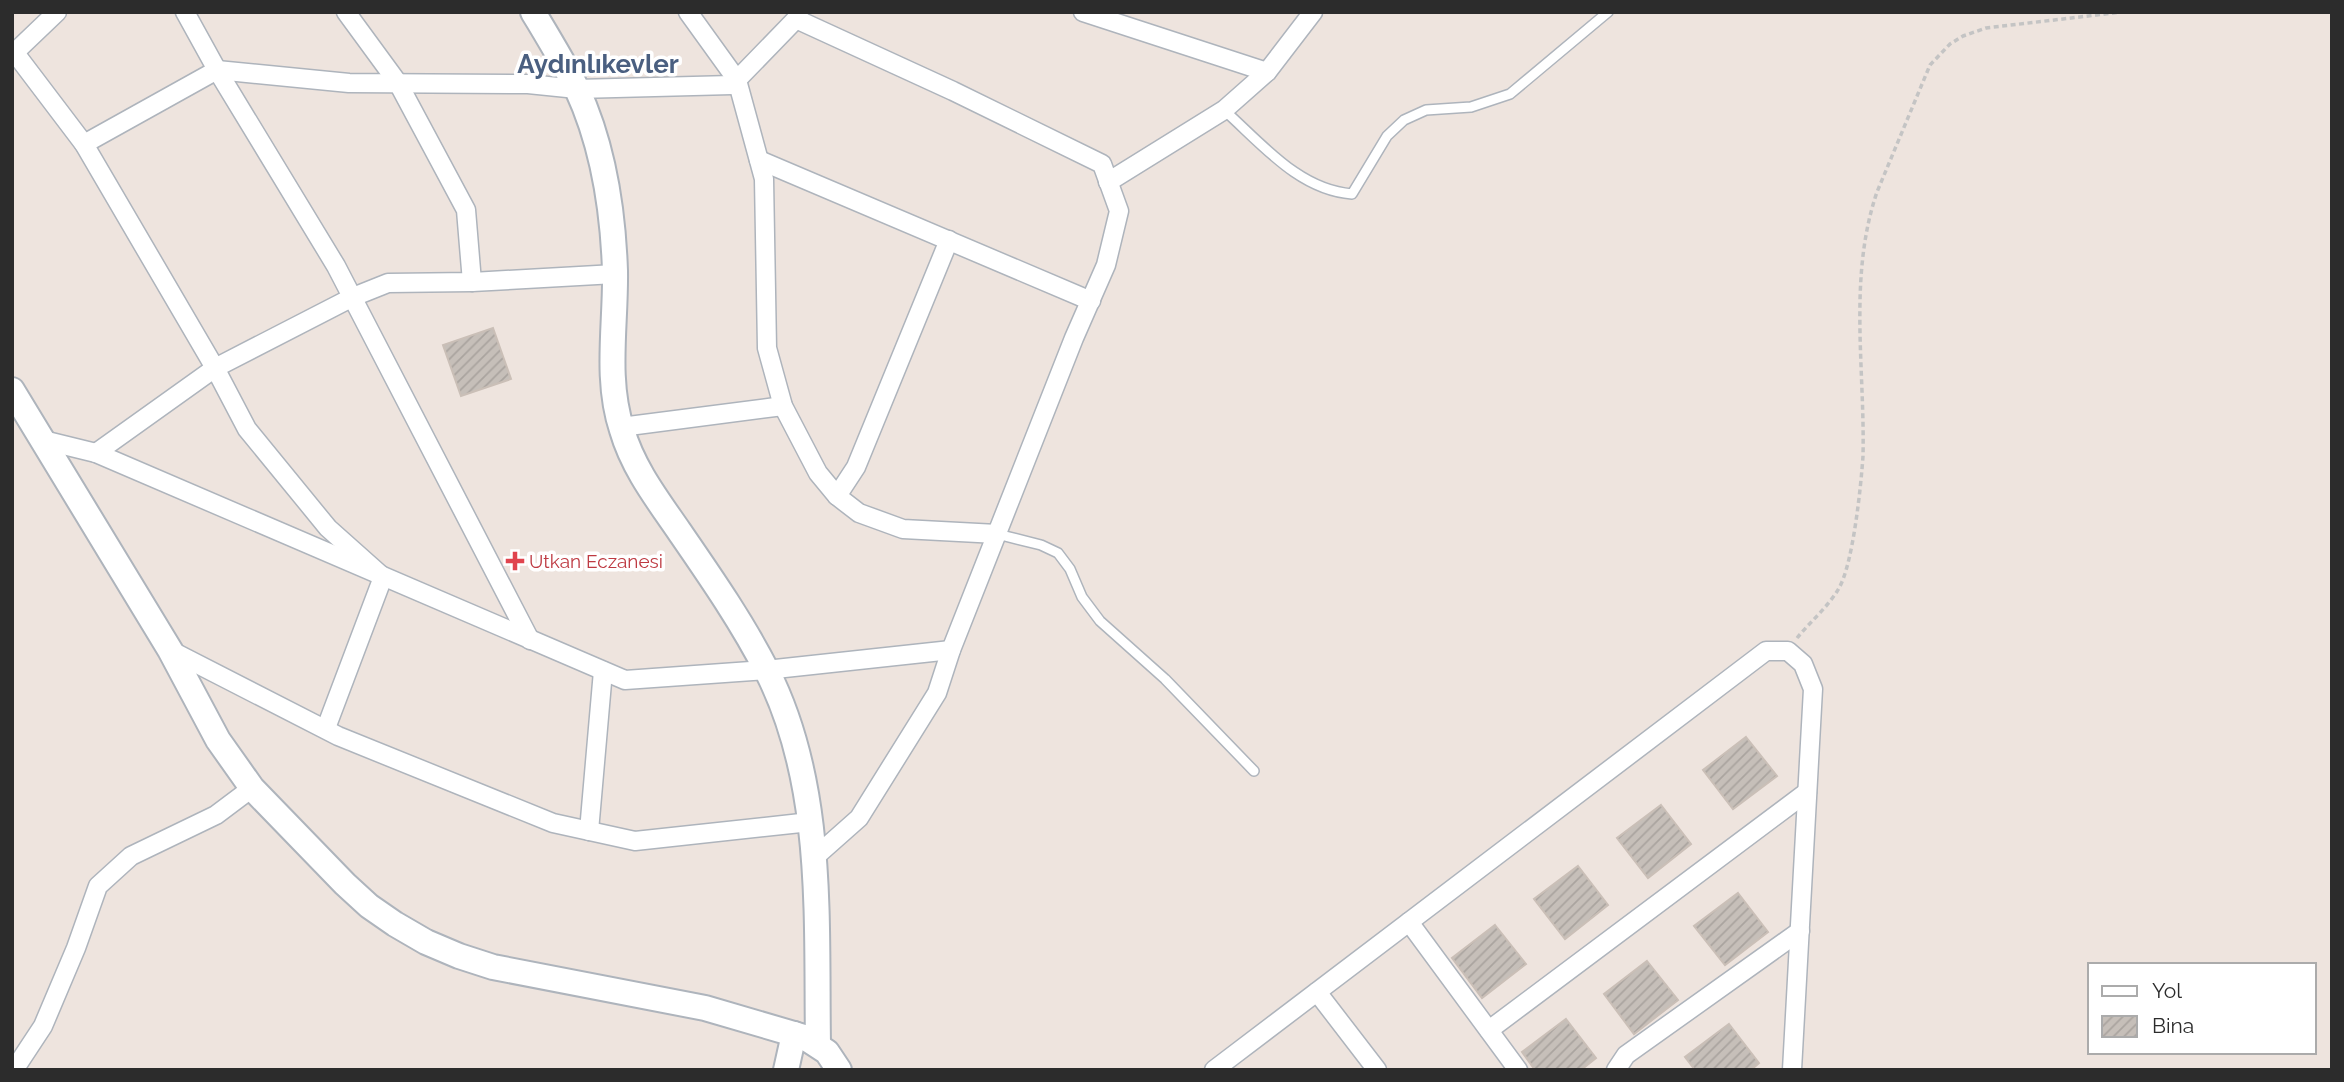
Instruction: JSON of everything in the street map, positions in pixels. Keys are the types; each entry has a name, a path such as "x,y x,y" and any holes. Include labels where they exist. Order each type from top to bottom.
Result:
{"street":[{"path":"57,12 14,54 84,144 215,368 247,429 328,528 383,577"},
{"path":"185,12 217,70 337,266 530,640"},
{"path":"346,12 398,83 466,210 472,282"},
{"path":"533,12 577,89 602,166 613,233 615,274 612,369 621,427 637,468 714,582 766,670 794,744 815,858 818,1044"},
{"path":"688,12 737,80 764,179 767,348 783,406 818,473 837,496 859,513 903,529 997,534"},
{"path":"1083,12 1267,72"},
{"path":"1108,182 1224,110 1267,72 1313,12"},
{"path":"84,144 217,70 349,83 528,84 577,89 732,85 797,16 1102,164 1119,211 1106,265 951,650 937,693 859,818 815,858"},
{"path":"759,160 1091,301"},
{"path":"837,496 856,467 948,240"},
{"path":"96,453 215,368 353,297 388,283 472,282 615,274"},
{"path":"12,390 170,650 218,740 252,788 369,906 395,925 426,942 492,967 705,1008 794,1034 818,1044 839,1070"},
{"path":"621,427 783,406"},
{"path":"43,440 96,453 625,680 766,670 951,650"},
{"path":"326,729 383,577"},
{"path":"170,650 338,736 553,823 635,841 810,822"},
{"path":"1214,1070 1766,651 1788,651 1803,664 1813,689 1792,1070"},
{"path":"589,831 603,671"},
{"path":"15,1070 43,1026 76,948 98,886 131,856 216,815 252,788"},
{"path":"1489,1030 1807,792"},
{"path":"1409,922 1518,1070"},
{"path":"1616,1070 1626,1055 1800,931"},
{"path":"1317,992 1377,1070"},
{"path":"786,1070 794,1034"}],"lane":[{"path":"1224,110 1299,177 1321,187 1352,194 1387,136 1404,120 1426,110 1471,107 1510,94 1608,12"},
{"path":"997,534 1041,545 1058,554 1070,569 1082,597 1100,621 1165,679 1254,771"}],"path":[{"path":"1788,651 1838,591 1848,564 1863,456 1860,276 1863,244 1877,192 1930,65 1950,44 1974,32 2122,12"}],"building":[{"path":"493,328 511,379 461,396 443,345"},
{"path":"1746,737 1777,776 1733,809 1703,770"},
{"path":"1661,805 1691,844 1648,878 1617,838"},
{"path":"1578,866 1608,905 1565,939 1534,899"},
{"path":"1738,893 1768,932 1725,965 1694,926"},
{"path":"1495,925 1526,964 1482,998 1452,958"},
{"path":"1647,961 1678,1000 1634,1034 1604,994"},
{"path":"1566,1019 1596,1058 1581,1070 1535,1070 1522,1052"},
{"path":"1729,1024 1759,1063 1751,1070 1695,1070 1685,1057"}],"place":[{"name":"Utkan Eczanesi","path":"515,561"}],"district":[{"name":"Aydınlıkevler","path":"598,64"}]}
